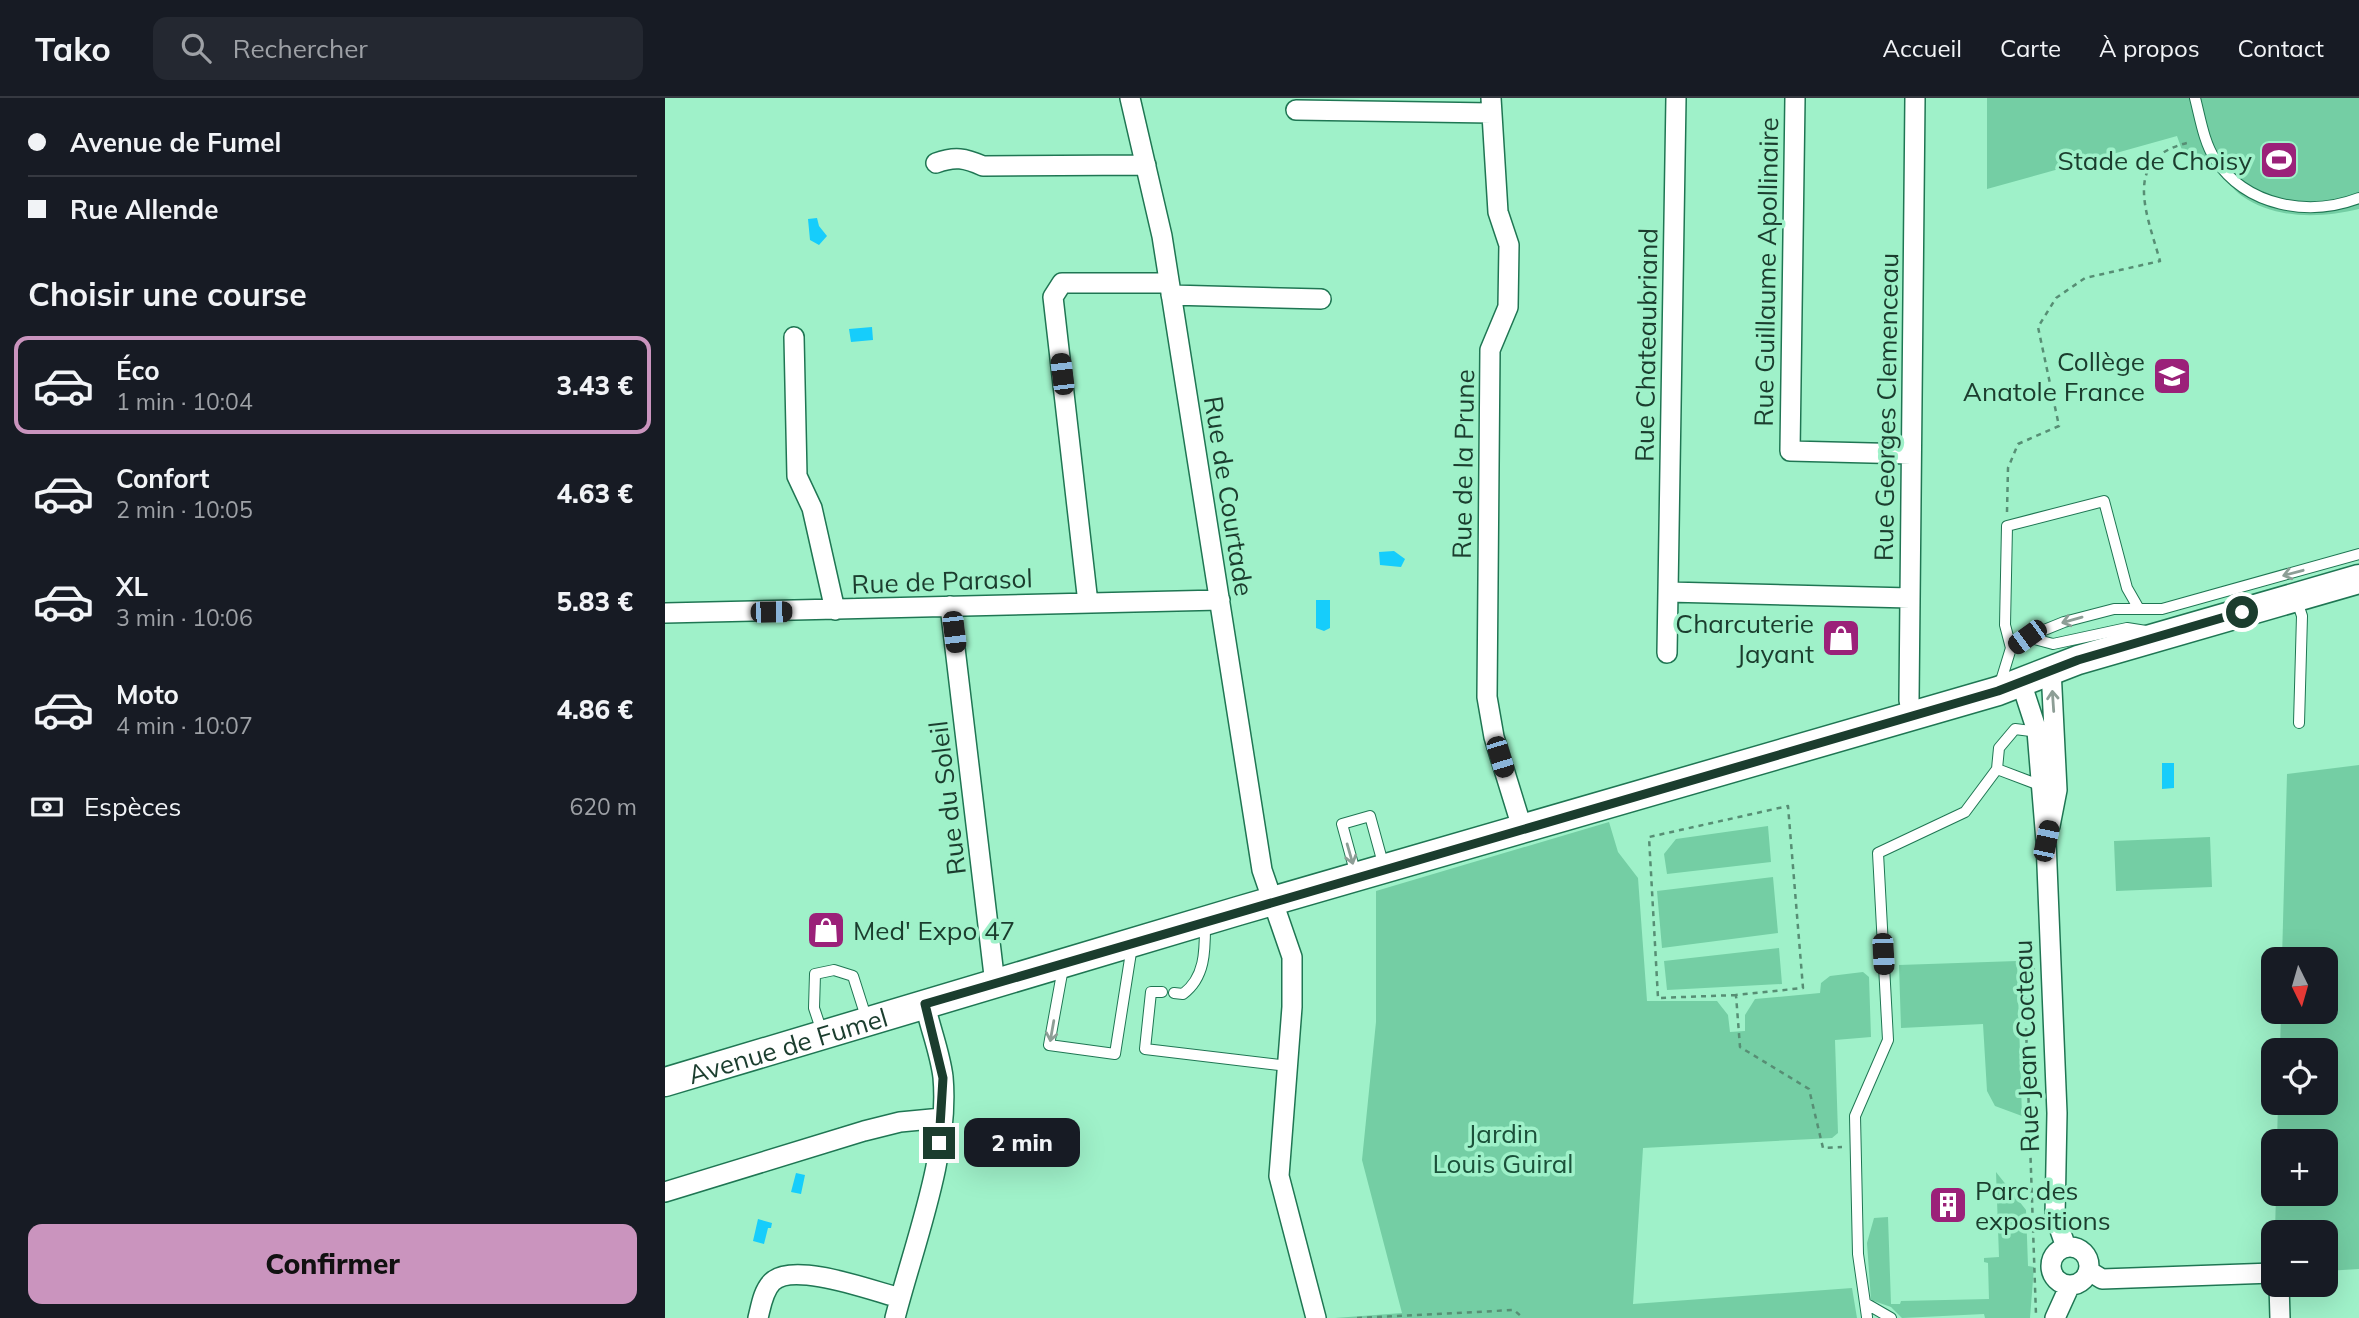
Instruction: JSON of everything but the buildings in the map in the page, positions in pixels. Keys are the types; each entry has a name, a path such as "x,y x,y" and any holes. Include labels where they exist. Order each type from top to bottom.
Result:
{"main road":[{"name":"Avenue de Fumel","path":"665,1082 2010,687 2051,669 2359,579"}],"street":[{"name":"Rue Chateaubriand","path":"1667,653 1676,98"},
{"name":"Rue Guillaume Apollinaire","path":"1795,98 1790,451 1911,454"},
{"name":"Rue Georges Clemenceau","path":"1912,716 1909,700 1915,98"},
{"name":"Rue de Courtade","path":"1135,104 1170,289 1262,870 1292,957 1288,1066 1279,1176 1315,1318"},
{"path":"1296,110 1491,105"},
{"name":"Rue de la Prune","path":"1491,105 1498,212 1509,245 1507,307 1490,350 1487,696 1494,737 1523,831"},
{"path":"936,163 952,157 965,158 983,166 1146,165"},
{"path":"1088,603 1053,297 1062,283 1321,299"},
{"path":"794,337 797,476 812,508 835,610"},
{"path":"1668,592 1910,598"},
{"name":"Rue de Parasol","path":"665,613 1220,600"},
{"name":"Rue du Soleil","path":"950,606 995,984"},
{"name":"Rue Jean Cocteau","path":"2046,841 2057,790 2051,669"},
{"name":"Rue Jean Cocteau","path":"2010,687 2037,731 2046,841 2057,1113 2055,1216 2066,1247"},
{"path":"895,1318 933,1175 942,1118 940,1061 925,1004"},
{"path":"665,1192 864,1131 900,1122 942,1118"},
{"path":"2089,1270 2082,1281 2070,1285 2058,1281 2052,1271 2056,1254 2066,1247 2084,1252 2089,1270 2102,1279 2261,1273"},
{"path":"758,1318 765,1290 772,1281 790,1273 900,1298"},
{"path":"2055,1318 2070,1285"},
{"path":"2279,1297 2280,1318"}],"lane":[{"path":"2195,98 2214,158 2238,185 2278,205 2309,209 2359,198"},
{"path":"2010,687 2010,635 2005,625 2007,526 2104,500 2127,588 2139,609"},
{"path":"2011,648 2027,637 2113,609 2161,609 2359,554"},
{"path":"2295,597 2302,616 2299,723"},
{"path":"2027,637 2053,643 2127,628 2162,635"},
{"path":"1867,1317 1858,1254 1855,1116 1888,1040 1878,853 1965,813 1997,769 1999,748 2015,729 2037,731 2055,739"},
{"path":"1997,769 2040,786 2049,786 2057,769"},
{"path":"1356,879 1342,824 1370,816 1385,871"},
{"path":"1174,993 1183,994 1195,985 1205,954 1205,922"},
{"path":"1063,964 1049,1045 1115,1054 1133,943"},
{"path":"823,1035 814,1008 815,974 834,970 853,976 867,1021"},
{"path":"1162,992 1151,992 1145,1049 1288,1066"},
{"path":"1865,1303 1891,1318"}],"path":[{"path":"2007,526 2008,468 2018,444 2059,426 2038,327 2056,298 2085,278 2160,261 2142,200 2145,174 2162,151 2207,139"},
{"path":"1788,806 1803,988 1736,995 1658,998 1649,837 1788,806"},
{"path":"2036,1318 2037,1266 2024,969 2042,968 2051,973"},
{"path":"1736,995 1740,1047 1809,1089 1823,1148 1856,1147"},
{"path":"1357,1318 1514,1310 1523,1317"}],"green space":[{"name":"Stade de Choisy","path":"1987,98 2359,98 2359,209 2299,215 2255,204 2238,193 2215,169 2182,150 2177,136 1987,189"},
{"path":"2359,765 2359,1269 2338,1270 2338,1220 2275,1220 2276,1206 2338,1206 2338,1129 2277,1129 2278,1115 2338,1115 2338,1038 2280,1038 2281,1024 2338,1024 2338,947 2282,947 2287,774"},
{"name":"Jardin Louis Guiral","path":"1609,822 1618,852 1638,878 1647,1001 1717,1001 1728,1015 1730,1032 1745,1031 1745,1015 1755,999 1820,993 1821,983 1830,976 1863,972 1869,977 1871,1037 1835,1040 1838,1133 1832,1138 1643,1148 1633,1304 1852,1288 1857,1318 1335,1318 1402,1313 1362,1160 1376,1022 1376,891"},
{"path":"1768,826 1771,862 1667,874 1664,854 1676,839"},
{"path":"2210,837 2212,887 2116,891 2114,841"},
{"path":"1773,877 1778,933 1662,948 1657,891"},
{"path":"1779,948 1782,984 1667,990 1664,961"},
{"path":"2017,961 2022,1116 1995,1106 1987,1091 1983,1024 1901,1028 1899,965"},
{"path":"1996,1172 2026,1210 2028,1266 2034,1267 2030,1318 1985,1318 1984,1314 1902,1318 1891,1307 1871,1300 1867,1243 1874,1218 1888,1217 1891,1304 1900,1304 1901,1301 1989,1299 1988,1263 1984,1262 1984,1258 1999,1257"}],"water":[{"path":"817,218 819,226 827,236 819,245 810,240 808,219"},
{"path":"872,327 873,340 851,342 849,329"},
{"path":"1394,551 1405,559 1401,567 1380,565 1379,552"},
{"path":"1316,600 1330,600 1330,628 1324,631 1316,628"},
{"path":"2162,763 2174,763 2174,788 2162,789"},
{"path":"796,1173 805,1175 801,1194 791,1192"},
{"path":"758,1219 772,1223 764,1244 753,1241"}],"place":[{"name":"Stade de Choisy","path":"2279,160"},
{"name":"Collège Anatole France","path":"2172,376"},
{"name":"Charcuterie Jayant","path":"1841,638"},
{"name":"Med' Expo 47","path":"826,930"},
{"name":"Parc des expositions","path":"1948,1205"}],"route":[{"path":"939,1143 943,1078 925,1004 1998,691 2078,660 2242,612"}]}
